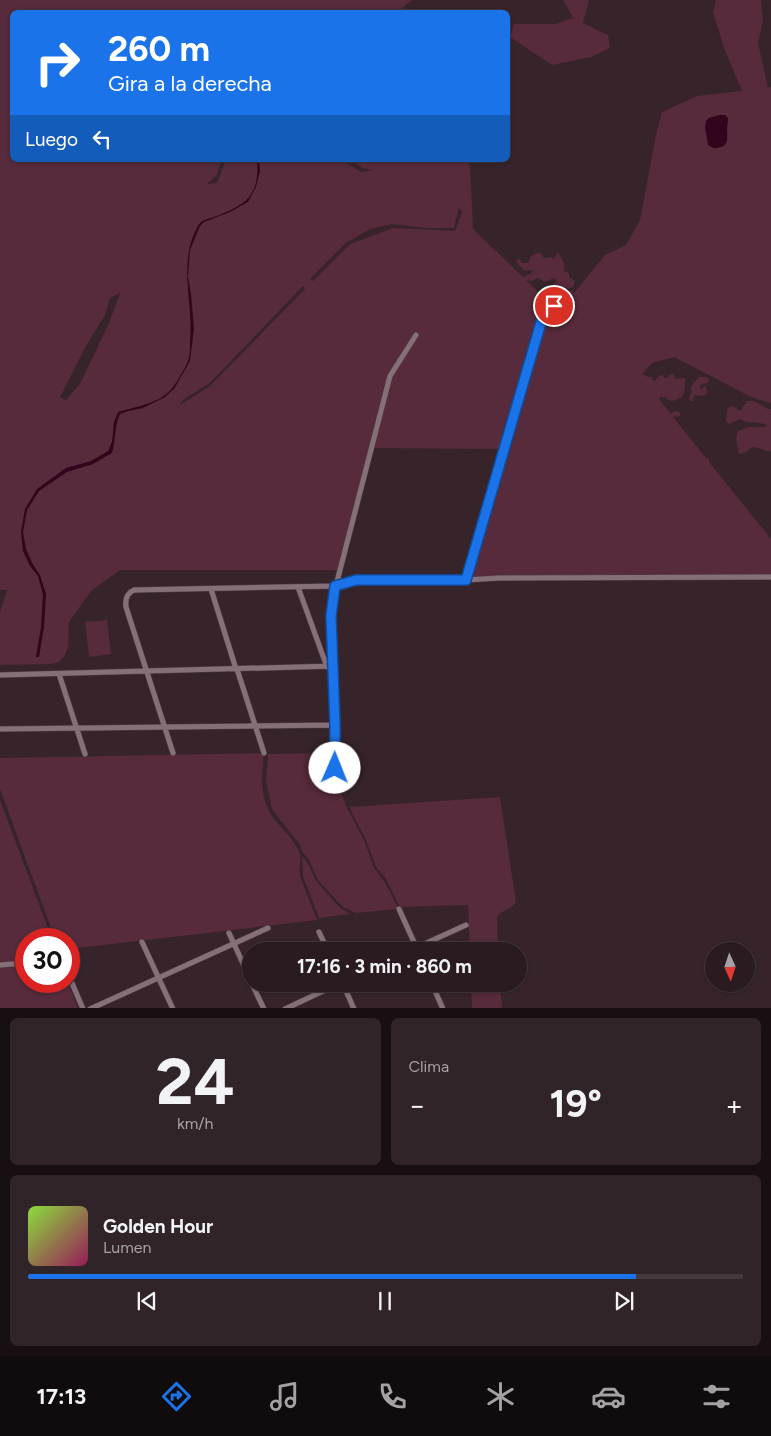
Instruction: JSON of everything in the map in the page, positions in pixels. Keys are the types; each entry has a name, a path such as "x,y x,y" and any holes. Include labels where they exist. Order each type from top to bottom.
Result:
{"street":[{"path":"466,580 542,319 554,306"},
{"path":"335,768 335,725 330,667 331,616 335,586 390,376 416,335"},
{"path":"173,753 126,607 125,601 131,591 335,586 356,580 771,577"},
{"path":"298,587 330,667"},
{"path":"211,589 264,753"},
{"path":"0,675 330,667"},
{"path":"59,674 85,754"},
{"path":"0,729 335,725"},
{"path":"399,909 413,942"},
{"path":"433,942 466,925"},
{"path":"90,1008 268,928"},
{"path":"319,932 324,942"},
{"path":"229,933 242,961"},
{"path":"142,942 173,1008"},
{"path":"0,965 15,964"},
{"path":"256,992 264,1008"},
{"path":"285,1008 320,992"},
{"path":"347,992 354,1008"},
{"path":"436,992 444,1008"},
{"path":"76,993 83,1008"}],"shaded area":[{"path":"0,0 412,0 400,10 10,10 10,162 220,162 217,175 207,184 217,183 225,162 344,162 361,172 374,170 362,168 354,162 467,162 470,166 473,229 523,277 533,271 524,271 516,262 518,259 522,263 528,263 531,256 540,252 544,258 551,257 554,259 558,252 564,263 564,271 569,273 569,277 575,281 573,287 567,289 557,286 552,288 553,284 557,281 554,278 545,282 538,278 532,281 526,280 551,305 541,320 502,449 373,448 392,376 418,333 415,331 388,375 337,570 120,570 91,591 69,622 68,647 65,655 59,662 50,664 0,665 0,612 7,590 0,590","holes":["459,208 462,212 455,231 393,228 350,244 313,281 310,279 346,243 370,229 392,224 426,228 454,228","303,286 305,289 210,386 180,405 184,399 210,383","120,293 109,323 80,384 66,400 60,397 87,344 105,315 110,298"]},
{"path":"563,0 589,0 583,23 608,35 610,48 591,57 552,65 510,37 514,24 556,24 573,18"},
{"path":"716,0 761,0 763,21 758,43 768,88 771,87 771,403 751,397 674,357 652,363 642,374 652,377 655,381 659,376 663,375 664,378 674,374 675,379 685,378 683,396 673,401 668,400 666,397 660,397 659,399 671,414 674,411 680,412 680,416 673,417 706,458 709,459 709,462 771,539 771,575 469,578 544,318 571,290 574,293 605,255 626,245 640,220 662,112 697,96 742,91 724,48 713,12"},
{"path":"719,115 725,115 728,118 727,141 724,146 713,148 708,145 706,121"},
{"path":"257,162 259,162 260,171 256,187 248,202 230,212 204,222 200,226 190,250 188,276 194,328 190,361 174,389 165,397 143,408 120,414 112,453 93,464 67,472 39,491 27,510 23,532 26,549 40,575 46,594 44,627 39,657 36,657 41,627 43,595 38,576 30,566 23,551 21,532 25,509 37,489 66,468 91,461 108,451 112,442 114,422 118,412 160,398 169,392 176,383 190,354 191,328 187,269 188,254 192,240 201,222 234,208 248,198 256,183"},
{"path":"699,377 709,379 708,383 702,384 699,387 701,389 706,387 707,393 703,396 694,395 693,401 690,401 689,398 692,391 690,388"},
{"path":"747,401 754,401 771,409 771,451 754,447 739,454 736,439 738,431 749,427 765,427 767,425 740,419 729,424 726,422 727,410 730,407 733,406 740,411"},
{"path":"107,620 111,654 89,657 85,622"},
{"path":"263,753 262,784 266,804 272,816 298,850 300,876 317,920 80,948 80,928 51,928 0,789 0,758"},
{"path":"334,753 333,768 335,778 347,808 364,840 374,868 384,881 398,907 397,909 356,913 343,907 318,880 300,845 272,809 266,781 268,754"},
{"path":"500,797 516,902 497,917 498,942 470,942 468,905 400,907 386,879 376,867 366,840 350,807"},
{"path":"0,800 48,928 15,928 15,962 0,963"},
{"path":"302,857 307,862 318,883 339,907 350,914 319,918 303,876"},
{"path":"15,967 15,993 72,993 78,1008 0,1008 0,968"},
{"path":"471,992 501,992 502,1008 472,1008"}],"route":[{"path":"335,768 331,616 335,586 356,580 466,580 542,319 554,306"}]}
